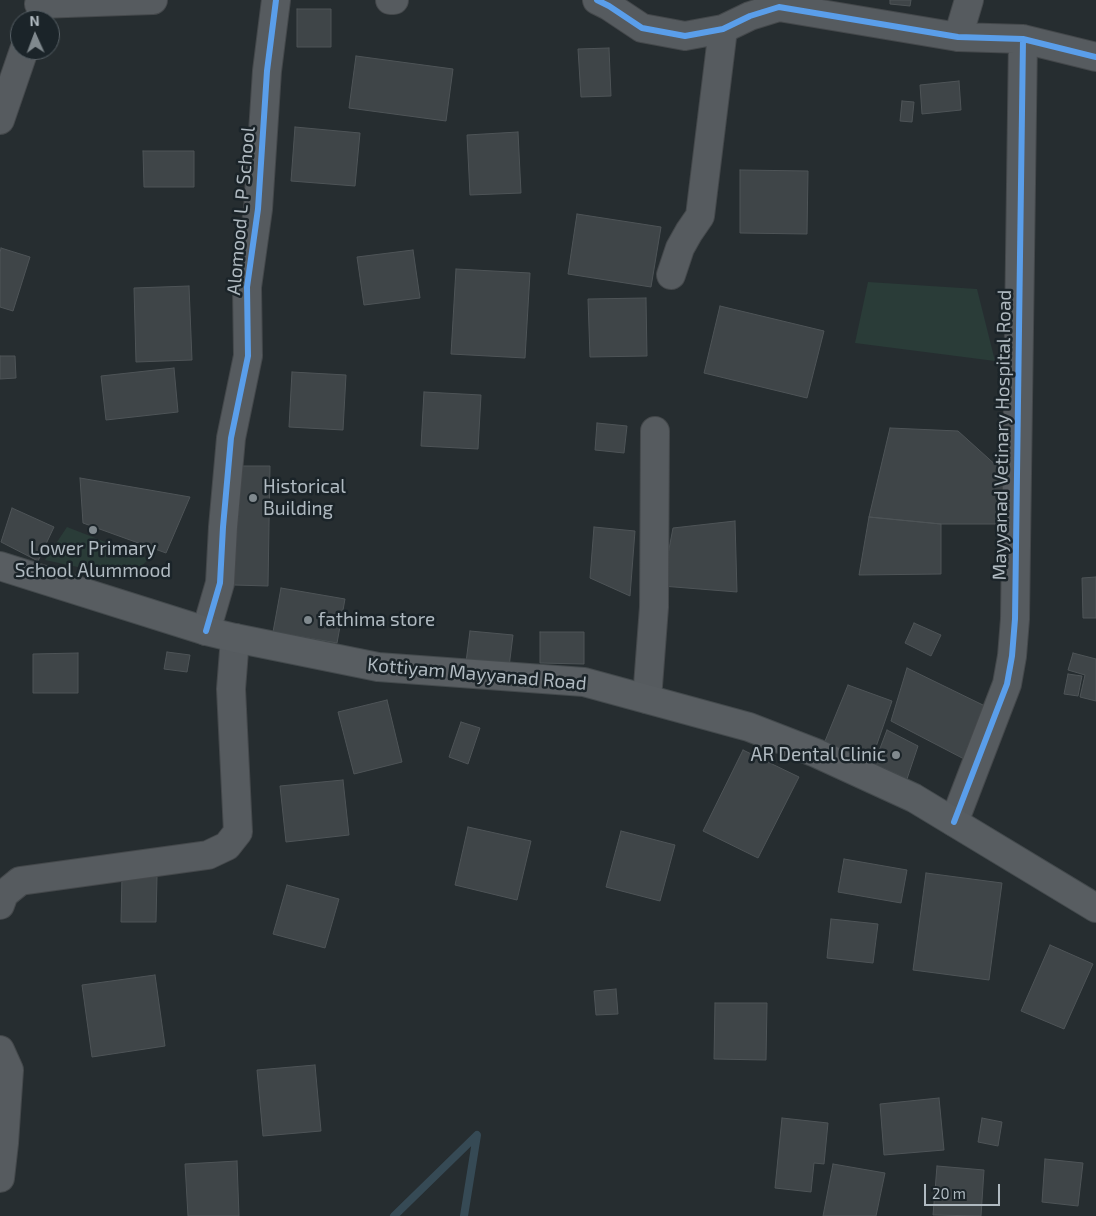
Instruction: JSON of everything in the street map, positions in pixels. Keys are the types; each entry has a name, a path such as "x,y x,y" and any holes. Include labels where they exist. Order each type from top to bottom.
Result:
{"main road":[{"name":"Kottiyam Mayyanad Road","path":"0,566 206,631 235,638 378,667 584,682 748,727 816,753 914,798 1096,908"}],"street":[{"path":"38,8 153,0"},
{"name":"Alomood L P School","path":"206,631 220,583 231,438 248,356 247,287 258,209 267,71 276,0"},
{"path":"597,0 642,28 685,36 723,29 750,16 779,7 958,38 1023,39 1096,57"},
{"path":"958,38 969,0"},
{"path":"671,275 680,248 700,216 723,29"},
{"name":"Mayyanad Vetinary Hospital Road","path":"954,822 1007,684 1012,656 1015,600 1023,39"},
{"path":"0,120 21,60"},
{"path":"647,699 654,607 655,431"},
{"path":"0,905 4,894 20,881 208,855 227,846 238,832 231,689 235,638"},
{"path":"0,1050 9,1070 0,1178"}],"green space":[{"path":"868,282 977,289 995,361 855,343"},
{"path":"67,527 149,559 129,578 45,560"}],"building":[{"path":"890,0 911,0 910,6 890,4"},
{"path":"297,9 331,9 331,47 297,47"},
{"path":"609,48 611,96 581,97 578,49"},
{"path":"356,56 453,69 446,121 349,108"},
{"path":"959,81 961,110 922,114 920,85"},
{"path":"902,101 914,102 912,122 900,121"},
{"path":"295,127 360,133 355,186 291,181"},
{"path":"518,132 521,193 470,195 467,135"},
{"path":"143,151 194,151 194,187 144,187"},
{"path":"740,170 808,171 807,234 740,233"},
{"path":"577,214 661,227 651,287 568,274"},
{"path":"1,248 30,257 13,311 0,307"},
{"path":"413,250 420,298 364,305 357,257"},
{"path":"456,269 530,273 525,358 451,354"},
{"path":"189,286 192,360 136,362 134,288"},
{"path":"646,298 647,356 590,357 588,299"},
{"path":"720,306 824,331 807,398 704,373"},
{"path":"0,356 15,356 16,378 0,379"},
{"path":"174,368 178,412 106,420 101,376"},
{"path":"292,372 346,375 343,430 289,427"},
{"path":"424,392 481,395 478,449 421,446"},
{"path":"597,423 627,426 624,453 595,450"},
{"path":"890,428 958,431 999,468 1009,524 941,524 869,517"},
{"name":"Historical Building","path":"237,466 270,466 268,586 234,585"},
{"path":"80,478 190,497 166,553 83,523"},
{"path":"12,508 54,527 38,561 1,542"},
{"path":"869,517 941,524 941,574 859,575"},
{"path":"735,521 737,592 662,586 673,528"},
{"path":"594,527 635,531 630,596 590,578"},
{"path":"1096,577 1096,618 1083,618 1082,578"},
{"name":"fathima store","path":"281,588 345,599 337,643 273,632"},
{"path":"914,623 941,635 931,656 905,643"},
{"path":"470,631 513,635 509,667 466,662"},
{"path":"540,632 584,632 584,664 540,663"},
{"path":"167,652 190,655 187,672 164,669"},
{"path":"78,653 78,693 33,693 33,654"},
{"path":"1073,653 1096,659 1096,701 1080,697 1085,675 1068,670"},
{"path":"907,668 985,706 966,760 891,721"},
{"path":"1068,674 1082,676 1078,696 1064,694"},
{"path":"848,685 892,701 871,761 823,746"},
{"path":"387,700 402,762 354,774 338,712"},
{"path":"461,722 480,728 468,764 449,757"},
{"name":"AR Dental Clinic","path":"887,730 918,746 907,779 874,764"},
{"path":"743,750 799,777 758,858 703,831"},
{"path":"343,780 349,835 286,842 280,786"},
{"path":"468,827 531,841 517,900 455,885"},
{"path":"621,831 675,845 660,901 606,887"},
{"path":"844,859 907,870 901,903 838,892"},
{"path":"926,873 1002,883 989,980 913,970"},
{"path":"122,876 157,876 156,922 121,922"},
{"path":"287,885 339,899 325,948 273,934"},
{"path":"831,919 878,924 873,963 827,958"},
{"path":"1050,945 1093,964 1064,1029 1021,1011"},
{"path":"155,975 165,1046 92,1057 82,985"},
{"path":"616,989 618,1014 596,1015 594,991"},
{"path":"715,1003 767,1003 766,1060 714,1059"},
{"path":"315,1065 321,1131 263,1136 257,1070"},
{"path":"939,1098 944,1150 884,1155 880,1104"},
{"path":"782,1118 828,1123 824,1164 814,1163 811,1192 775,1188"},
{"path":"982,1118 1002,1122 998,1146 978,1142"},
{"path":"1045,1159 1083,1163 1078,1206 1042,1202"},
{"path":"237,1161 239,1216 188,1216 185,1164"},
{"path":"833,1164 885,1173 876,1216 823,1216"},
{"path":"937,1166 984,1170 981,1216 933,1215"}],"waterway":[{"path":"394,1216 477,1135 464,1216"}],"cycle path":[{"path":"206,631 220,583 231,438 248,356 247,287 258,209 267,71 276,0"},
{"path":"597,0 642,28 685,36 723,29 750,16 779,7 958,37 1023,39 1096,57"},
{"path":"954,822 1007,684 1012,656 1015,619 1023,39"}],"place":[{"name":"Historical Building","path":"253,498"},
{"name":"Lower Primary School Alummood","path":"93,530"},
{"name":"fathima store","path":"308,620"},
{"name":"AR Dental Clinic","path":"896,755"}]}
